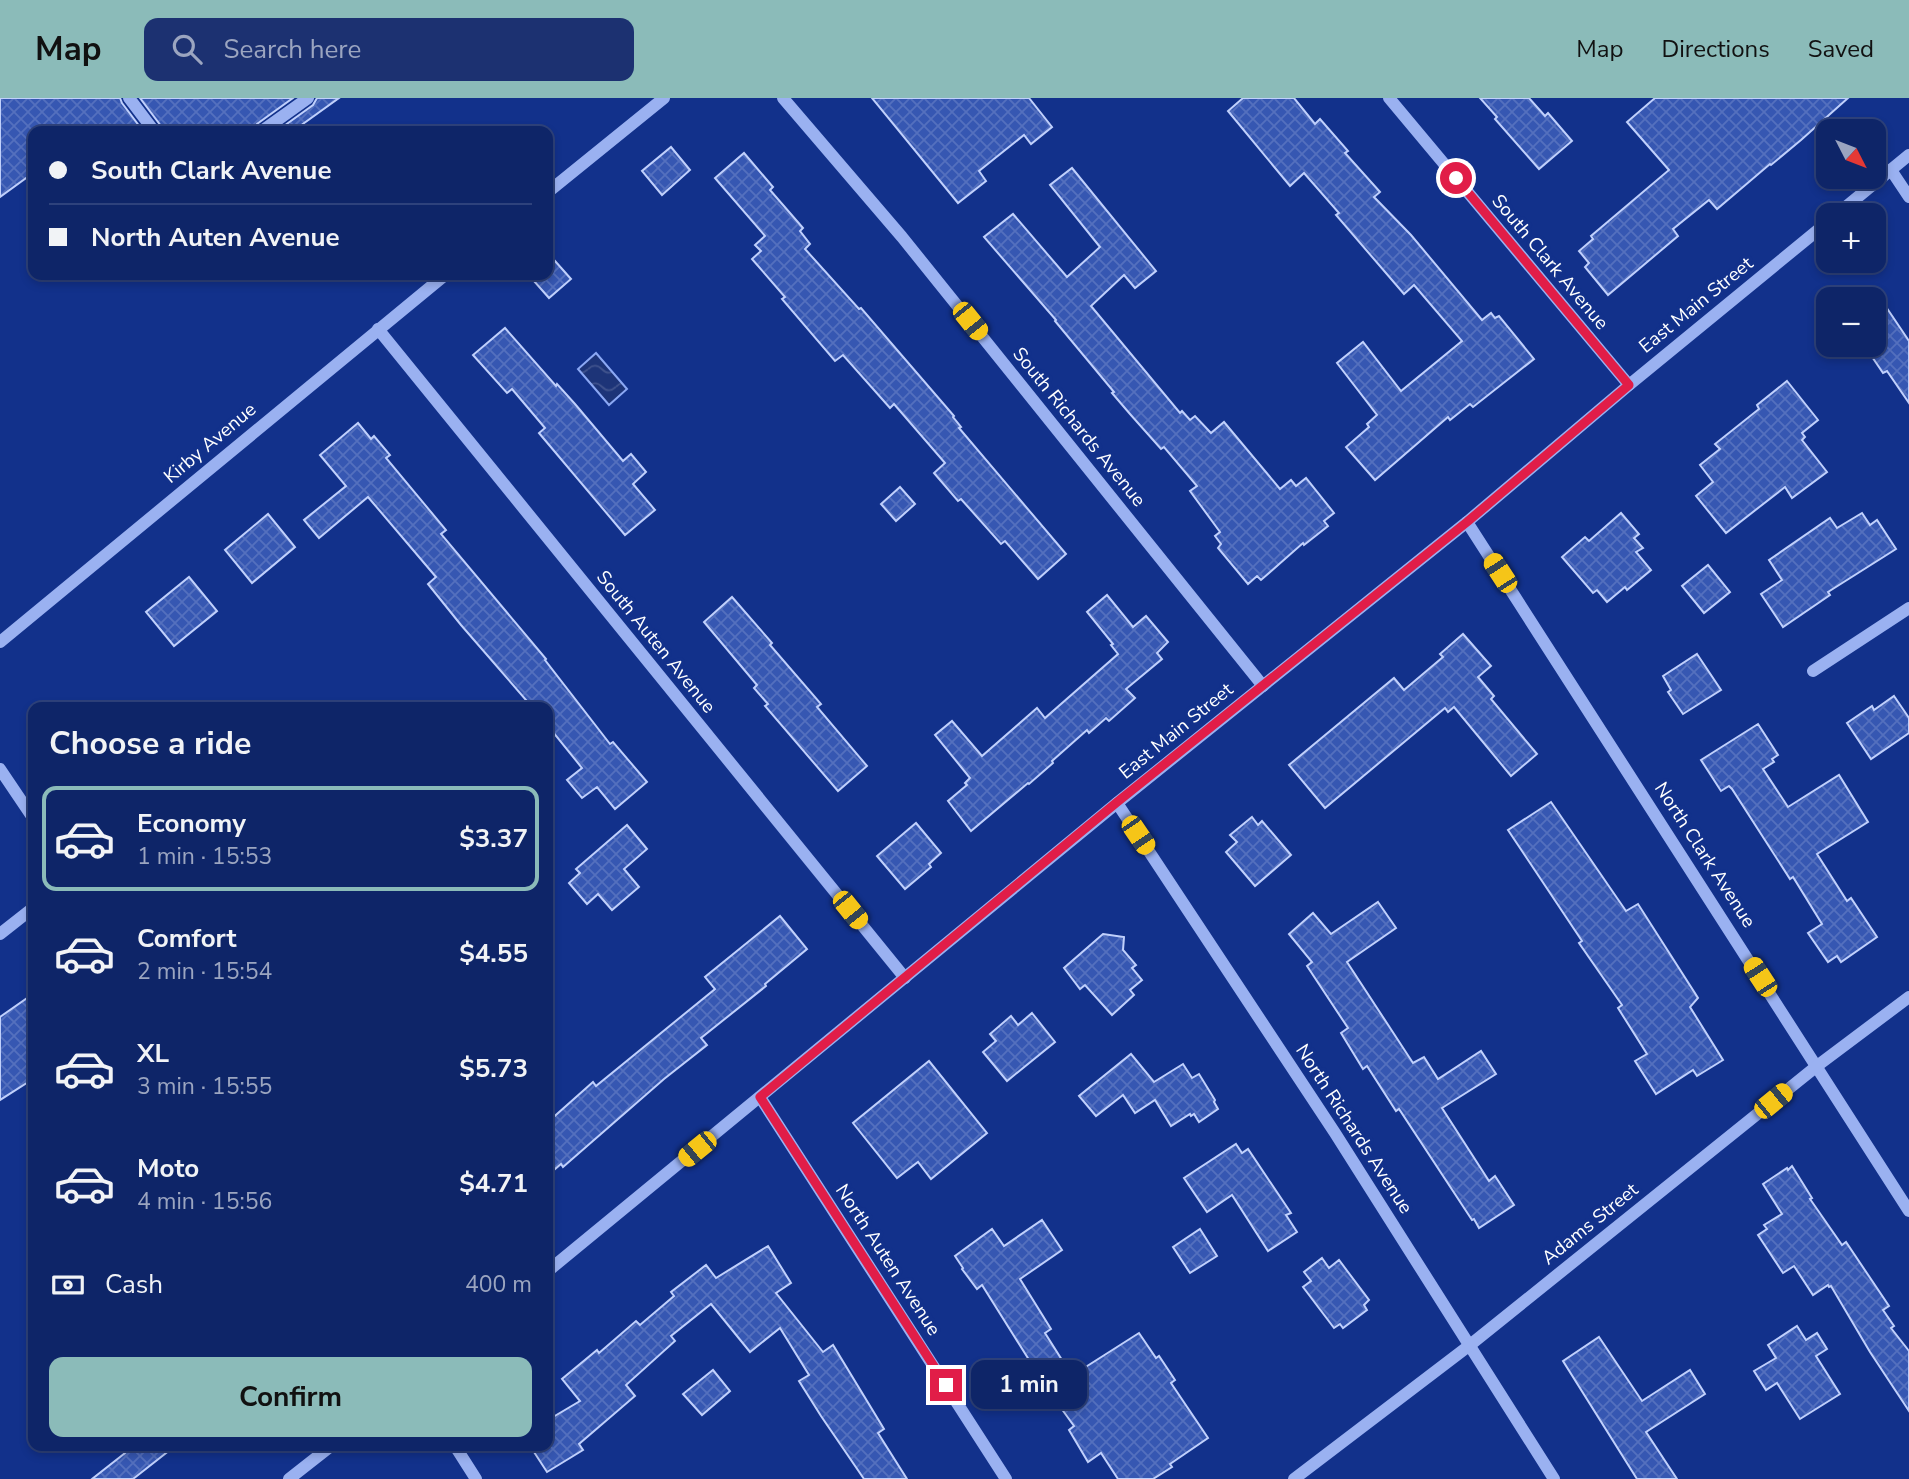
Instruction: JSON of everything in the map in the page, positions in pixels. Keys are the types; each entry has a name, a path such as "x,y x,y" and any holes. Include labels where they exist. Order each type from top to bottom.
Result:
{"street":[{"path":"129,98 150,126"},
{"path":"269,126 308,98"},
{"path":"553,188 664,98"},
{"name":"South Richards Avenue","path":"783,98 902,237 1263,686"},
{"name":"South Clark Avenue","path":"1389,98 1629,385"},
{"path":"1851,203 1909,155"},
{"path":"1891,170 1909,197"},
{"name":"East Main Street","path":"553,1267 1116,803 1467,522 1816,232"},
{"name":"Kirby Avenue","path":"0,642 440,280"},
{"name":"South Auten Avenue","path":"378,329 905,978"},
{"name":"North Clark Avenue","path":"1467,522 1909,1211"},
{"path":"1813,671 1909,608"},
{"path":"0,769 28,811"},
{"name":"North Richards Avenue","path":"1116,803 1335,1133 1554,1479"},
{"path":"0,934 28,912"},
{"name":"Adams Street","path":"1294,1479 1470,1345 1816,1066 1909,997"},
{"name":"North Auten Avenue","path":"760,1097 1006,1479"},
{"path":"289,1479 325,1451"},
{"path":"458,1451 476,1479"}],"water":[{"path":"596,353 627,389 609,405 578,369"}],"building":[{"path":"0,98 120,98 139,126 28,126 28,177 0,197"},
{"path":"140,98 293,98 256,126 161,126"},
{"path":"317,98 339,98 300,126 284,126 313,105"},
{"path":"872,98 1029,98 1052,127 1031,144 1024,135 979,171 986,181 958,203"},
{"path":"1243,98 1294,98 1315,124 1320,119 1348,151 1345,153 1380,192 1374,197 1411,235 1482,320 1491,313 1495,318 1499,316 1534,359 1473,407 1470,404 1450,420 1448,417 1375,480 1346,447 1369,427 1367,424 1377,415 1337,363 1363,342 1401,391 1462,341 1414,285 1404,294 1304,173 1290,186 1228,111"},
{"path":"1480,98 1529,98 1545,116 1548,113 1572,141 1539,169"},
{"path":"1655,98 1848,98 1824,119 1816,119 1816,127 1717,209 1709,200 1673,229 1678,236 1608,295 1585,267 1589,263 1579,251 1593,239 1591,236 1669,170 1627,122"},
{"path":"671,147 690,170 662,195 642,171"},
{"path":"744,153 773,187 770,190 803,228 800,231 810,244 805,249 859,309 861,308 954,416 961,427 959,428 1066,554 1038,579 1005,541 1001,544 934,473 945,463 894,404 890,408 843,355 835,361 752,259 761,251 755,245 765,236 715,178"},
{"path":"1072,168 1156,271 1135,288 1124,275 1091,306 1180,413 1182,411 1190,420 1195,416 1211,433 1224,422 1280,489 1291,480 1296,486 1306,478 1334,513 1324,521 1328,526 1304,545 1303,543 1261,580 1257,576 1248,584 1218,548 1221,544 1215,536 1220,532 1190,491 1197,486 1112,393 1114,392 1056,320 984,237 1013,214 1067,277 1100,247 1050,185"},
{"path":"555,261 571,279 549,298 533,280 553,280"},
{"path":"1886,307 1909,341 1909,403 1887,371 1883,373 1872,357 1886,357"},
{"path":"505,328 623,461 631,454 646,472 633,484 655,510 625,535 539,433 545,428 512,389 507,393 473,355"},
{"path":"1787,381 1818,420 1802,433 1805,437 1802,440 1827,472 1792,498 1785,487 1726,533 1696,496 1713,482 1700,465 1720,449 1715,444 1759,409 1757,405"},
{"path":"358,423 371,439 374,436 390,455 386,458 446,530 441,534 546,659 610,744 613,742 647,782 615,809 597,787 582,798 567,780 582,768 553,732 553,702 528,702 428,584 436,577 368,497 319,538 304,520 346,486 320,455"},
{"path":"900,487 915,504 896,521 881,504"},
{"path":"1621,513 1639,534 1634,538 1643,548 1636,552 1651,570 1607,602 1597,590 1593,593 1562,557 1585,537 1589,541"},
{"path":"1862,513 1870,525 1877,520 1896,549 1828,592 1830,595 1783,627 1761,594 1782,580 1769,560 1830,518 1837,528"},
{"path":"268,514 295,547 252,583 225,550"},
{"path":"1708,565 1730,592 1704,613 1682,586"},
{"path":"189,577 217,611 174,646 146,612"},
{"path":"1107,595 1133,627 1146,616 1168,642 1157,653 1162,659 1126,689 1135,698 1109,721 1106,718 1089,733 1087,730 1029,784 971,831 948,801 967,785 965,783 970,778 935,735 952,721 982,756 1037,708 1045,718 1118,654 1087,612"},
{"path":"732,597 821,704 817,707 867,766 838,791 765,706 768,704 754,688 757,685 704,622"},
{"path":"1463,634 1491,666 1478,677 1494,696 1491,699 1537,754 1511,776 1454,707 1448,712 1445,708 1325,808 1289,765 1394,678 1404,690 1443,657 1440,654"},
{"path":"1697,654 1721,690 1683,714 1668,692 1671,690 1663,676"},
{"path":"1894,696 1909,718 1909,733 1871,759 1847,723 1872,706 1874,710"},
{"path":"1758,724 1778,755 1772,759 1774,762 1763,769 1788,807 1839,775 1868,822 1817,854 1847,901 1851,898 1877,937 1841,962 1837,956 1828,962 1808,933 1822,924 1793,877 1790,879 1732,789 1729,786 1721,791 1701,760"},
{"path":"1551,802 1626,911 1638,904 1698,998 1690,1007 1723,1060 1697,1076 1693,1070 1656,1094 1635,1061 1647,1054 1618,1008 1622,1005 1579,943 1582,941 1508,830"},
{"path":"1252,817 1258,825 1262,821 1291,855 1255,886 1226,852 1237,842 1230,835"},
{"path":"916,823 941,853 929,864 931,867 905,889 877,856"},
{"path":"627,825 647,849 624,869 639,887 612,910 598,894 587,904 569,883 580,873 576,869"},
{"path":"1378,902 1396,928 1347,962 1413,1063 1424,1057 1438,1079 1481,1051 1496,1074 1442,1108 1489,1181 1495,1176 1514,1205 1479,1228 1399,1109 1396,1111 1367,1066 1363,1069 1341,1033 1348,1028 1307,966 1312,962 1289,934 1313,913 1331,934"},
{"path":"780,916 807,949 701,1038 707,1045 563,1167 561,1164 553,1171 553,1118 593,1082 596,1086 715,989 705,977"},
{"path":"1103,934 1124,937 1123,950 1136,965 1132,968 1142,980 1130,990 1134,995 1112,1015 1085,985 1080,989 1064,968"},
{"path":"28,997 28,1082 0,1100 0,1017"},
{"path":"1032,1013 1055,1042 1007,1081 983,1052 996,1041 990,1034 1011,1016 1018,1025"},
{"path":"1131,1054 1154,1082 1183,1064 1192,1078 1199,1074 1218,1109 1199,1122 1194,1114 1190,1114 1171,1126 1155,1100 1135,1113 1123,1095 1096,1116 1079,1096"},
{"path":"929,1061 987,1133 931,1179 918,1162 897,1178 853,1123"},
{"path":"1236,1144 1242,1153 1248,1149 1291,1213 1286,1215 1297,1232 1268,1251 1232,1195 1207,1212 1184,1178"},
{"path":"1792,1166 1812,1198 1810,1199 1842,1245 1846,1242 1889,1306 1883,1310 1894,1326 1891,1328 1909,1351 1909,1411 1831,1286 1828,1285 1813,1295 1794,1266 1783,1273 1758,1235 1767,1229 1764,1225 1782,1214 1763,1184"},
{"path":"1042,1220 1062,1250 1020,1279 1051,1329 1045,1333 1069,1371 1080,1364 1084,1368 1139,1333 1175,1380 1171,1383 1208,1438 1153,1479 1118,1479 1101,1453 1088,1462 1069,1430 1074,1426 1048,1390 982,1285 977,1289 955,1256 992,1229 1004,1246"},
{"path":"1200,1229 1217,1256 1190,1273 1173,1247"},
{"path":"768,1246 791,1283 776,1293 823,1352 833,1345 884,1429 878,1433 907,1479 864,1479 799,1381 809,1375 780,1328 750,1352 711,1304 671,1336 675,1341 626,1385 635,1396 579,1444 583,1450 547,1472 533,1451 553,1451 553,1417 580,1401 562,1379 597,1350 599,1353 636,1321 640,1325 674,1296 671,1292 706,1265 716,1278"},
{"path":"1322,1258 1329,1268 1339,1260 1369,1300 1364,1305 1367,1310 1343,1328 1340,1324 1334,1328 1303,1287 1311,1281 1304,1272"},
{"path":"1797,1326 1806,1340 1817,1333 1827,1349 1816,1356 1840,1394 1800,1419 1777,1383 1766,1390 1754,1371 1776,1358 1768,1345"},
{"path":"1599,1337 1642,1401 1690,1370 1705,1394 1646,1432 1677,1479 1637,1479 1563,1361"},
{"path":"713,1370 730,1391 702,1415 683,1394"},
{"path":"128,1451 169,1451 133,1479 92,1479"}],"route":[{"path":"946,1385 760,1097 1116,803 1467,522 1629,385 1456,178"}]}
